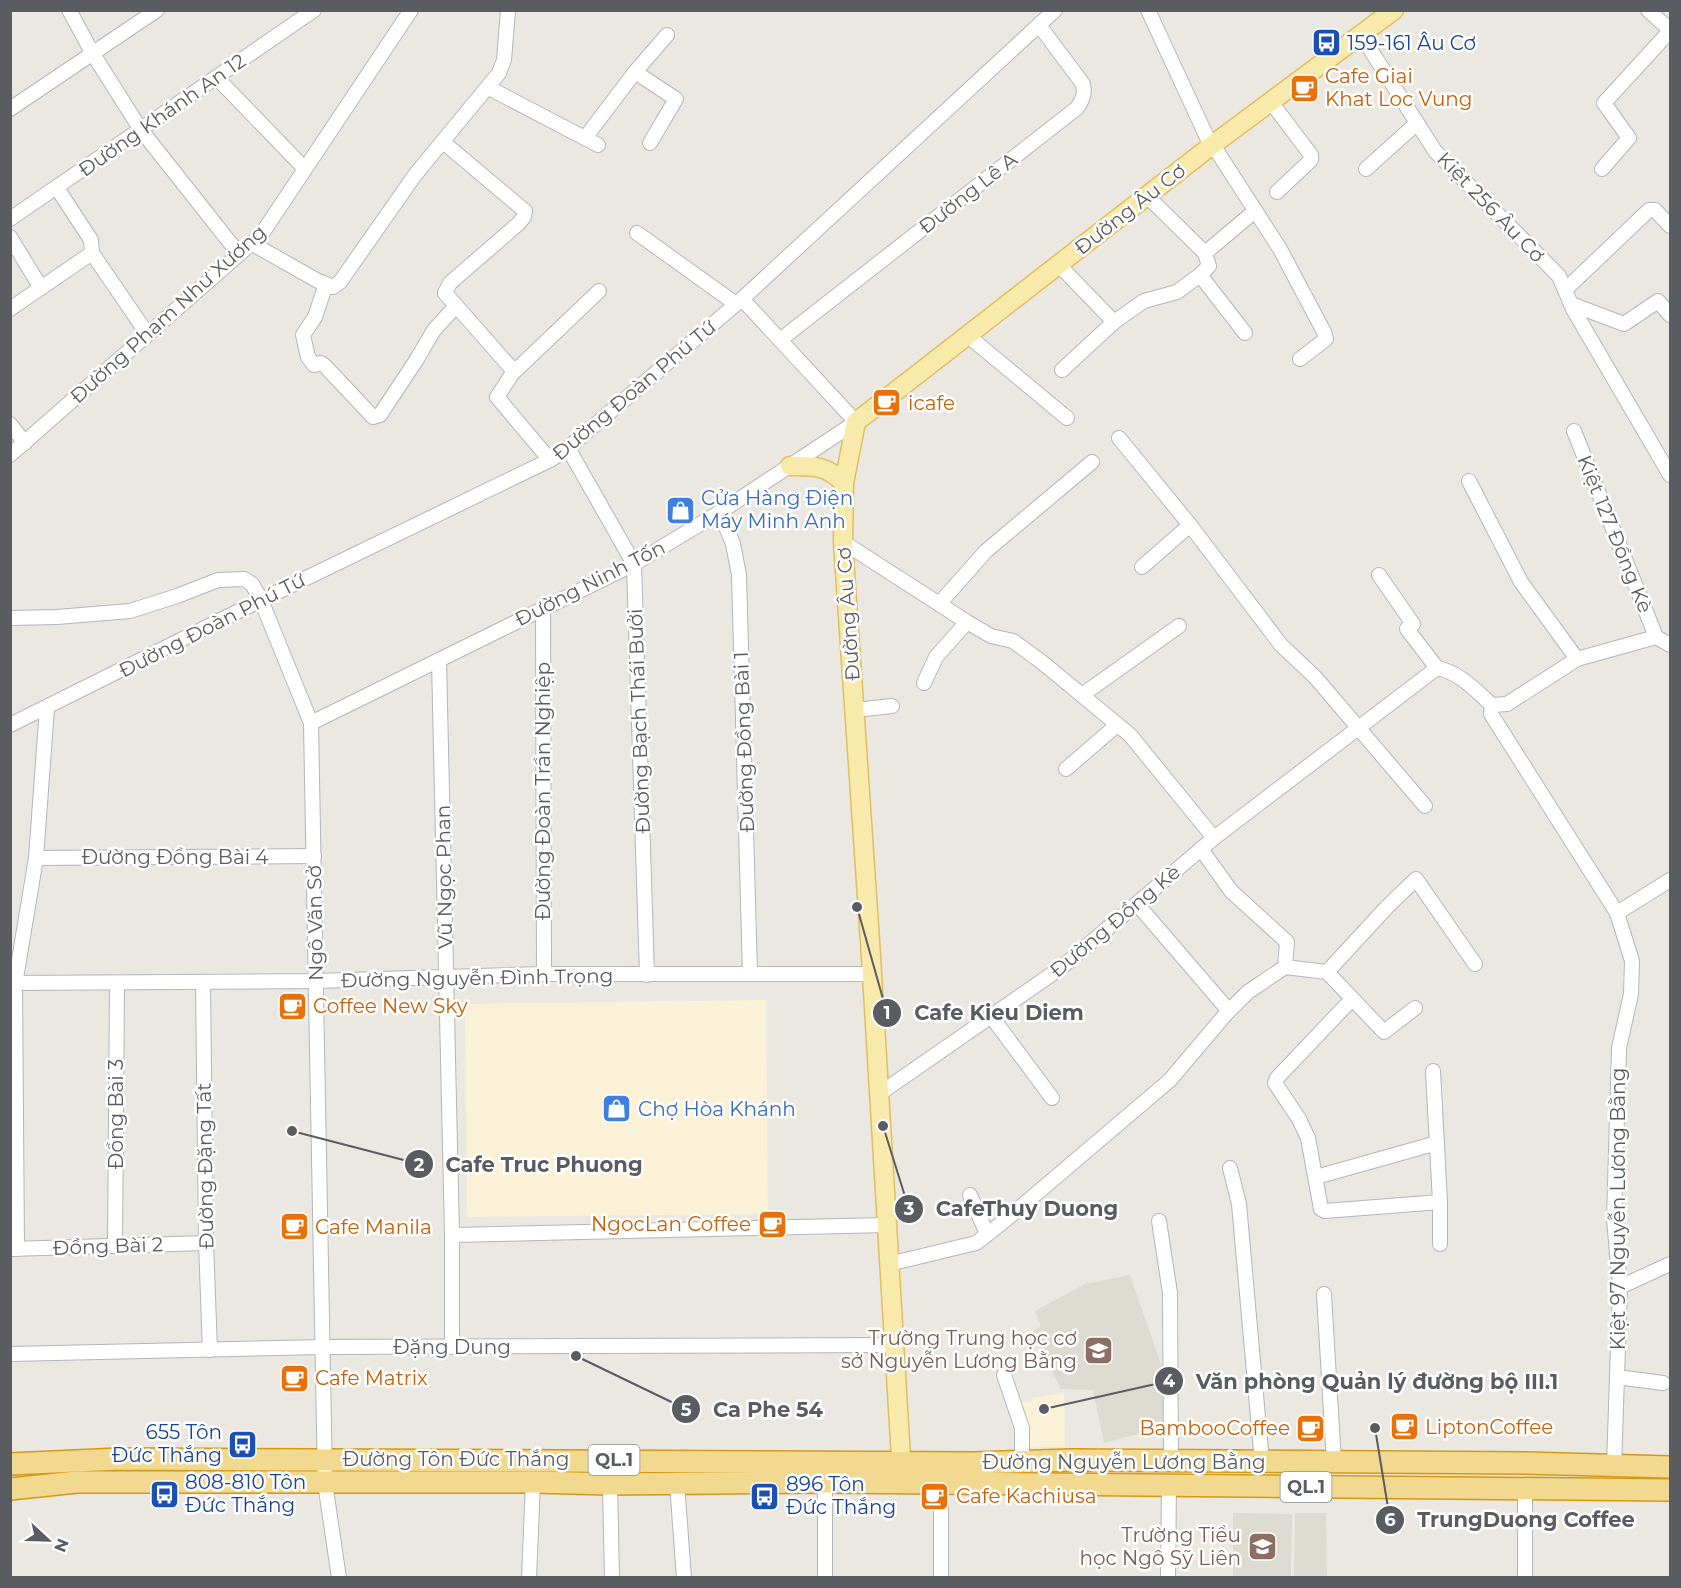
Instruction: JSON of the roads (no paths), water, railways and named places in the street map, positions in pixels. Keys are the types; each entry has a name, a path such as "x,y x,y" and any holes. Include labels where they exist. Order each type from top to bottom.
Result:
{"highway":[{"name":"Đường Tôn Đức Thắng","path":"10,1464 119,1459 325,1459 902,1472"},
{"name":"Đường Nguyễn Lương Bằng","path":"902,1472 973,1463 1022,1460 1671,1467"},
{"path":"1311,1462 1311,1487"},
{"name":"Đường Nguyễn Lương Bằng","path":"902,1472 941,1483 1671,1490"},
{"name":"Đường Tôn Đức Thắng","path":"10,1489 77,1482 610,1484 825,1482 902,1472"}],"main road":[{"name":"Đường Âu Cơ","path":"902,1472 843,542 844,483 856,422 1058,264 1390,12"},
{"path":"790,466 813,466 826,469 844,483"}],"street":[{"path":"69,10 93,54 141,130 238,254"},
{"path":"10,108 157,10"},
{"name":"Đường Khánh An 12","path":"10,219 314,10"},
{"name":"Đường Phạm Như Xương","path":"10,455 261,235 411,10"},
{"path":"251,243 326,284 333,287 340,282 415,175 489,88 499,73 504,60 508,10"},
{"name":"Đường Đoàn Phú Tứ","path":"10,725 550,460 568,448 739,302 1055,10"},
{"path":"1148,10 1212,146 1280,249 1326,336 1322,343 1300,359"},
{"path":"1602,169 1629,138 1604,104 1671,30 1648,10"},
{"name":"Đường Lê A","path":"780,340 1077,108 1082,100 1083,84 1039,25"},
{"path":"585,138 667,34"},
{"name":"Kiệt 256 Âu Cơ","path":"1361,35 1435,151 1559,276 1573,309 1671,475"},
{"path":"635,72 676,98 650,143"},
{"path":"217,78 304,168"},
{"path":"489,88 598,145"},
{"path":"1271,102 1311,155 1311,160 1277,192"},
{"path":"1366,169 1418,123"},
{"path":"443,142 525,211 524,217 518,224 450,283 445,293 512,369 512,374"},
{"path":"57,188 91,240 92,253 148,334"},
{"path":"1062,370 1114,322 1144,301 1178,292 1209,266 1205,253 1147,196"},
{"path":"1565,290 1649,210 1655,210 1671,226"},
{"path":"1205,253 1255,211"},
{"path":"637,233 739,302 780,340 856,422"},
{"path":"10,237 42,288"},
{"path":"10,309 92,253"},
{"path":"1058,264 1114,322"},
{"path":"1200,275 1245,333"},
{"path":"326,284 315,317 303,334 305,346 314,365 320,363 325,366 372,417 380,415 434,330 456,306"},
{"path":"550,460 497,397 512,374 599,291"},
{"path":"1571,304 1624,324 1658,301 1671,315"},
{"path":"968,335 1067,418"},
{"name":"Đường Ninh Tốn","path":"311,723 634,564 720,513 856,422"},
{"path":"10,424 25,443"},
{"name":"Kiệt 127 Đồng Kè","path":"1574,430 1656,637"},
{"path":"1119,438 1190,525 1281,645 1315,677 1425,806"},
{"name":"Đường Bạch Thái Bưởi","path":"568,448 634,564 647,975"},
{"path":"939,604 986,551 1092,462"},
{"path":"1469,481 1521,582 1577,659"},
{"name":"Đường Đồng Bài 1","path":"720,513 734,544 739,575 750,975"},
{"path":"1142,567 1190,525"},
{"path":"843,542 991,636 1013,641 1082,695 1130,735 1214,838"},
{"path":"1379,575 1413,624 1407,629 1437,668 1447,670 1462,679 1492,705 1507,704 1577,659 1656,637 1671,645"},
{"path":"10,618 130,611 218,580 244,579 252,584 261,600 311,723"},
{"name":"Đường Đoàn Trần Nghiệp","path":"543,608 544,974"},
{"path":"924,683 936,657 967,622"},
{"path":"1082,695 1179,626"},
{"name":"Vũ Ngọc Phan","path":"439,660 452,1235 452,1347"},
{"name":"Đường Đồng Kè","path":"879,1094 1062,967 1214,838 1437,668"},
{"path":"855,710 892,705"},
{"name":"Kiệt 97 Nguyễn Lương Bằng","path":"1492,705 1491,714 1617,913 1632,961 1631,994 1619,1048 1614,1219 1620,1287 1614,1467"},
{"path":"14,1249 13,983 36,858 47,708"},
{"name":"Ngô Văn Sở","path":"311,723 325,1483 339,1578"},
{"path":"1066,769 1117,725"},
{"path":"1201,849 1231,891 1287,942 1285,967"},
{"name":"Đường Đồng Bài 4","path":"36,858 314,856"},
{"path":"1327,972 1416,879 1475,963"},
{"path":"1617,913 1671,880"},
{"path":"1137,904 1229,1011"},
{"path":"889,1264 976,1243 1170,1080 1248,992 1285,967 1327,972 1384,1032 1415,1008"},
{"name":"Đường Nguyễn Đình Trọng","path":"13,983 316,981 544,974 872,974"},
{"name":"Đường Đặng Tất","path":"203,982 206,1243 210,1350"},
{"name":"Đồng Bài 3","path":"115,1246 117,983"},
{"path":"1352,999 1277,1078 1275,1083 1305,1128 1320,1207 1325,1211 1440,1202"},
{"path":"991,1016 1052,1098"},
{"path":"1433,1071 1440,1244"},
{"path":"1316,1177 1437,1143"},
{"path":"1230,1168 1239,1204 1262,1462"},
{"path":"970,1195 987,1234"},
{"path":"1159,1221 1170,1293 1171,1462"},
{"path":"452,1235 887,1225"},
{"name":"Đồng Bài 2","path":"14,1249 206,1243"},
{"path":"1620,1287 1671,1264"},
{"path":"1324,1294 1334,1462"},
{"name":"Đặng Dung","path":"10,1354 324,1347 893,1345"},
{"path":"1004,1375 1022,1428 1022,1460"},
{"path":"1617,1377 1663,1383"},
{"path":"529,1578 533,1482"},
{"path":"825,1482 825,1578"},
{"path":"677,1483 684,1578"},
{"path":"941,1483 941,1578"},
{"path":"610,1484 612,1578"},
{"path":"1167,1578 1169,1484"},
{"path":"1525,1488 1525,1578"}],"place":[{"name":"159-161 Âu Cơ","path":"1326,43"},
{"name":"Cafe Giai Khat Loc Vung","path":"1304,88"},
{"name":"icafe","path":"887,403"},
{"name":"Cửa Hàng Điện Máy Minh Anh","path":"680,510"},
{"name":"Cafe Kieu Diem","path":"857,907"},
{"name":"Coffee New Sky","path":"292,1006"},
{"name":"Chợ Hòa Khánh","path":"617,1109"},
{"name":"CafeThuy Duong","path":"883,1126"},
{"name":"Cafe Truc Phuong","path":"292,1131"},
{"name":"NgocLan Coffee","path":"772,1224"},
{"name":"Cafe Manila","path":"294,1227"},
{"name":"Trường Trung học cơ sở Nguyễn Lương Bằng","path":"1098,1350"},
{"name":"Ca Phe 54","path":"576,1356"},
{"name":"Cafe Matrix","path":"294,1378"},
{"name":"Văn phòng Quản lý đường bộ III.1","path":"1044,1409"},
{"name":"LiptonCoffee","path":"1404,1427"},
{"name":"BambooCoffee","path":"1311,1428"},
{"name":"TrungDuong Coffee","path":"1375,1428"},
{"name":"655 Tôn Đức Thắng","path":"243,1444"},
{"name":"808-810 Tôn Đức Thắng","path":"164,1494"},
{"name":"896 Tôn Đức Thắng","path":"765,1496"},
{"name":"Cafe Kachiusa","path":"935,1496"},
{"name":"Trường Tiểu học Ngô Sỹ Liên","path":"1262,1546"}]}
